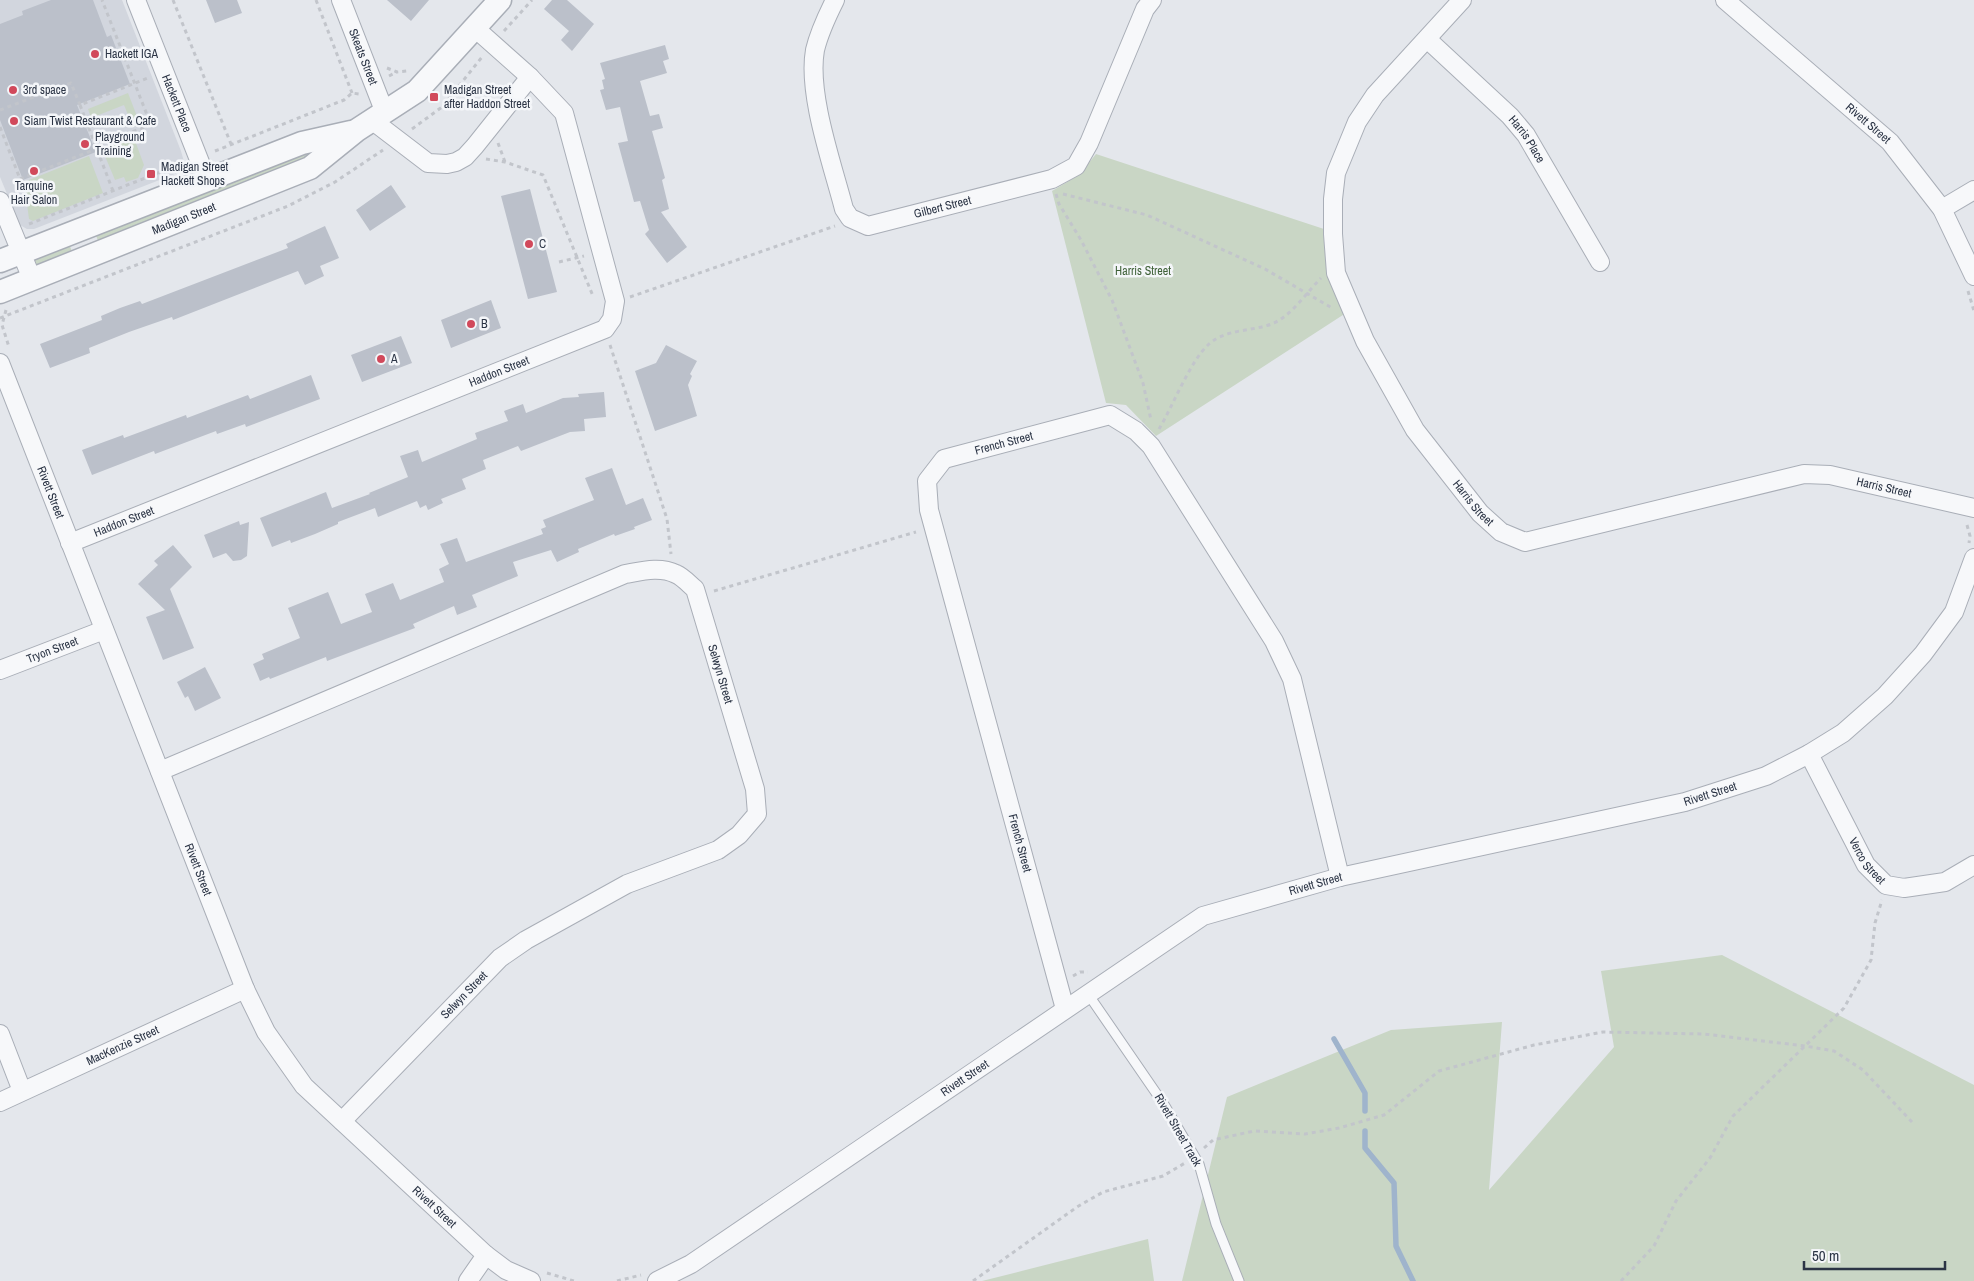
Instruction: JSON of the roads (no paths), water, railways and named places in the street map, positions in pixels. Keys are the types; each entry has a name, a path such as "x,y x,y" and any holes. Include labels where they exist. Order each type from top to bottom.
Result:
{"street":[{"name":"Hackett Place","path":"136,0 207,180"},
{"name":"Skeats Street","path":"341,0 372,122"},
{"name":"Madigan Street","path":"0,292 310,168 417,91 476,29 500,0"},
{"name":"Gilbert Street","path":"835,0 815,51 814,95 844,209 850,218 868,226 1052,179 1076,166 1089,143 1146,9 1152,0"},
{"name":"Harris Street","path":"1462,0 1375,95 1357,122 1336,173 1333,199 1336,274 1356,322 1415,430 1480,513 1501,532 1525,542 1804,474 1830,475 1974,508"},
{"name":"Rivett Street","path":"1725,0 1890,142 1942,209 1974,276"},
{"path":"372,122 428,163 447,164 465,157 530,77 476,29"},
{"name":"Harris Place","path":"1427,39 1510,116 1526,135 1600,262"},
{"name":"Haddon Street","path":"70,543 605,329 612,319 615,301 564,113 530,77"},
{"name":"Madigan Street","path":"10,257 302,143 372,122"},
{"path":"1942,209 1974,190"},
{"path":"0,201 10,257 32,279"},
{"name":"Rivett Street","path":"0,363 245,988 266,1032 304,1086 486,1255 506,1270 532,1281"},
{"name":"French Street","path":"1065,1009 929,510 927,481 944,459 1110,415 1136,431 1151,446 1274,641 1292,679 1340,877"},
{"name":"Rivett Street","path":"657,1281 691,1264 1203,916 1340,877 1686,802 1766,776 1809,754 1843,733 1885,696 1923,654 1954,612 1971,551"},
{"name":"Selwyn Street","path":"160,771 625,574 653,569 669,572 676,574 695,589 755,789 757,814 739,835 718,850 627,884 526,940 500,958 342,1121"},
{"name":"Tryon Street","path":"0,670 104,630"},
{"name":"Verco Street","path":"1809,754 1866,865 1886,886 1904,888 1945,882 1974,865"},
{"name":"MacKenzie Street","path":"0,1102 245,988"},
{"path":"0,1034 22,1091"},
{"path":"468,1281 486,1255"}],"lane":[{"name":"Rivett Street Track","path":"1088,994 1165,1106 1199,1164 1216,1224 1239,1281"}],"waterway":[{"path":"1334,1039 1365,1093 1365,1111"},
{"path":"1365,1131 1365,1148 1394,1183 1396,1246 1413,1281"}],"place":[{"name":"Hackett IGA","path":"95,54"},
{"name":"3rd space","path":"13,90"},
{"name":"Madigan Street after Haddon Street","path":"434,97"},
{"name":"Siam Twist Restaurant & Cafe","path":"14,121"},
{"name":"Playground Training","path":"85,144"},
{"name":"Tarquine Hair Salon","path":"34,171"},
{"name":"Madigan Street Hackett Shops","path":"151,174"},
{"name":"C","path":"529,244"},
{"name":"B","path":"471,324"},
{"name":"A","path":"381,359"}]}
